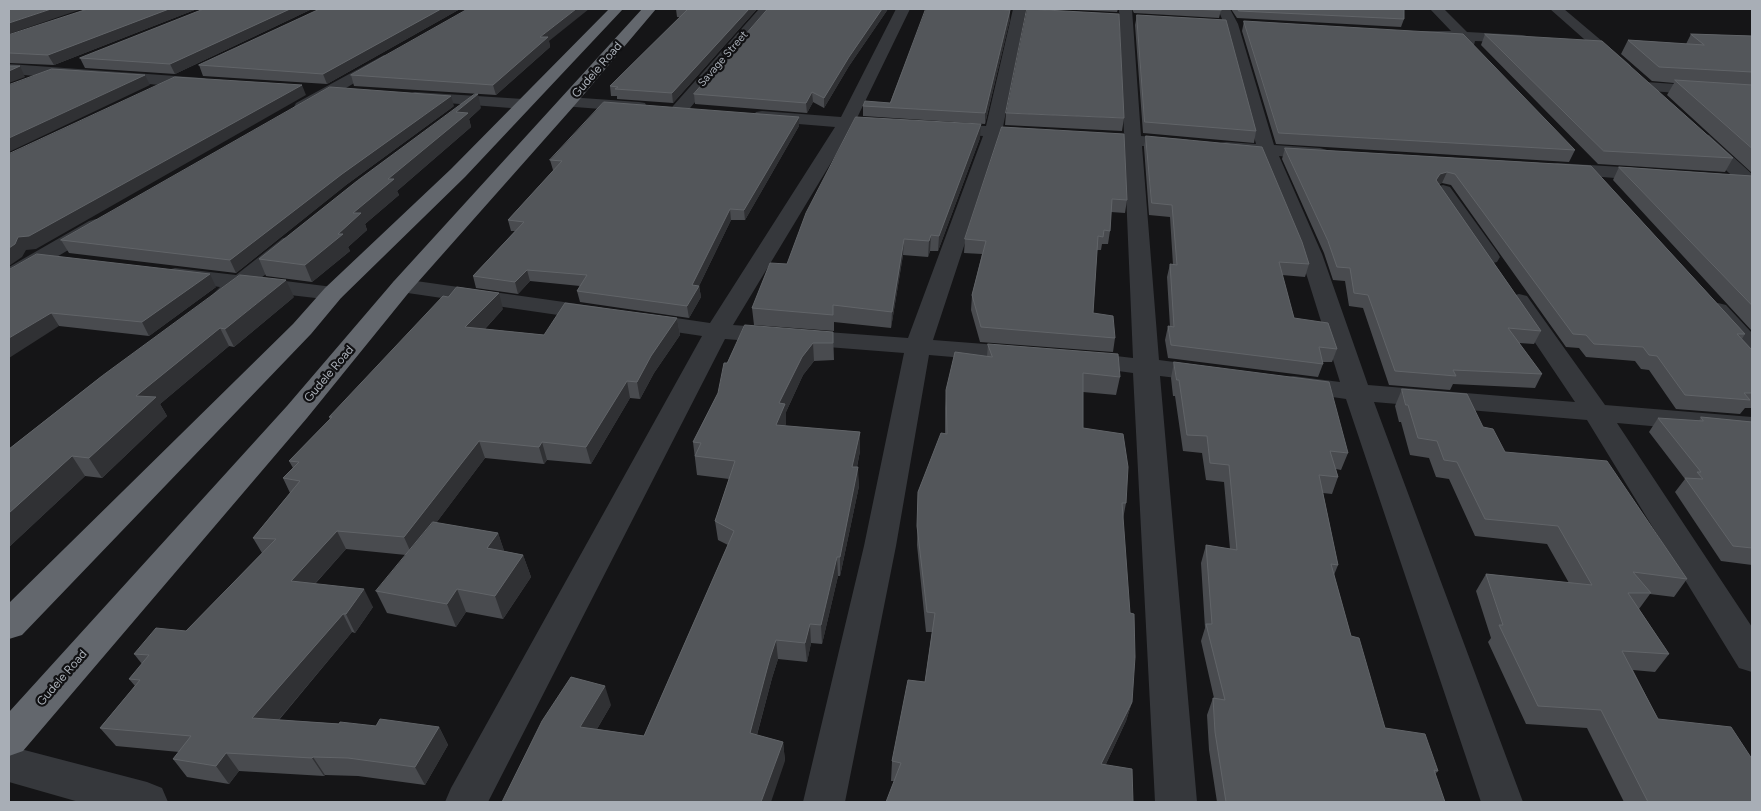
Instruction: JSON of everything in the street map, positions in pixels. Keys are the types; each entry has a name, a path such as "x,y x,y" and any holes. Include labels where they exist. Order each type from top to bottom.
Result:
{"highway":[{"path":"9,625 302,329 332,293 458,173 616,9"},
{"name":"Gudele Road","path":"9,739 297,412 402,286 649,9"}],"street":[{"name":"Savage Street","path":"679,110 766,9"},
{"path":"466,802 716,330 846,123 902,9"},
{"path":"1437,9 1484,58"},
{"path":"1556,9 1598,43 1667,107"},
{"path":"824,802 880,546 918,346 993,132 1019,12"},
{"path":"1125,16 1131,139 1176,802"},
{"path":"1229,20 1267,151 1311,254 1357,392 1502,802"},
{"path":"1415,34 1540,40"},
{"path":"1569,42 1598,43"},
{"path":"287,115 397,52"},
{"path":"18,87 83,61"},
{"path":"9,69 216,84"},
{"path":"151,94 204,69"},
{"path":"1645,87 1752,94"},
{"path":"301,89 359,93"},
{"path":"397,95 524,104"},
{"path":"450,118 474,101"},
{"path":"568,102 698,112"},
{"path":"748,115 905,126"},
{"path":"1689,127 1751,182"},
{"path":"924,128 1052,135"},
{"path":"1072,136 1336,155"},
{"path":"1572,150 1612,194"},
{"path":"1543,168 1670,176"},
{"path":"1718,179 1751,182"},
{"path":"1444,191 1596,414 1752,657"},
{"path":"9,276 108,218"},
{"path":"201,313 241,284 309,228"},
{"path":"9,255 78,262"},
{"path":"155,272 241,284 332,293"},
{"path":"402,286 716,330 1052,357 1232,376"},
{"path":"1706,296 1752,348"},
{"path":"1270,381 1357,392 1752,426"},
{"path":"9,764 147,802"}],"building":[{"path":"9,9 51,9 9,23"},
{"path":"88,9 169,9 48,55 9,53 9,35"},
{"path":"204,9 290,9 170,64 80,58"},
{"path":"320,9 441,9 323,74 199,65"},
{"path":"468,9 576,9 540,37 548,37 493,85 351,75"},
{"path":"688,9 749,9 672,93 615,89 618,87 610,86"},
{"path":"768,9 882,9 824,98 812,92 806,103 694,94"},
{"path":"926,9 1010,10 985,113 863,106 865,101 890,103"},
{"path":"1027,9 1119,14 1124,118 1006,113"},
{"path":"1238,9 1404,9 1404,19 1239,11"},
{"path":"1137,15 1226,20 1256,131 1145,122"},
{"path":"1244,21 1463,34 1575,150 1279,133"},
{"path":"1485,34 1602,41 1733,158 1604,151"},
{"path":"1691,34 1752,36 1752,72 1659,67 1628,40 1704,45"},
{"path":"9,66 20,66 9,71"},
{"path":"52,69 145,75 9,138 9,85"},
{"path":"175,77 302,85 29,236 18,237 15,244 9,248 9,154"},
{"path":"1675,80 1752,85 1752,148"},
{"path":"330,87 451,96 342,174 230,260 61,240"},
{"path":"475,94 478,94 456,112 468,113 388,179 394,179 353,213 361,213 338,234 343,234 305,265 259,259 357,181"},
{"path":"604,102 799,117 744,210 730,209 692,285 699,286 687,306 577,291 587,275 527,270 515,282 473,276 524,222 508,220 562,161 550,160"},
{"path":"856,117 981,124 939,236 931,235 929,241 904,239 892,312 833,305 833,315 752,308 770,263 787,264 806,213"},
{"path":"1002,127 1124,134 1127,200 1112,199 1110,231 1104,230 1103,237 1098,236 1093,313 1113,316 1115,338 981,327 972,295 986,241 965,239"},
{"path":"1146,136 1262,147 1302,242 1309,264 1279,262 1294,318 1328,323 1337,349 1319,347 1323,364 1171,345 1168,326 1174,327 1170,264 1177,265 1172,205 1152,203"},
{"path":"1285,148 1591,166 1745,334 1737,334 1752,350 1752,393 1744,393 1750,400 1685,395 1657,356 1649,355 1643,347 1594,344 1586,335 1573,334 1455,174 1447,172 1440,174 1436,180 1541,331 1508,328 1542,374 1453,370 1456,376 1395,371 1368,295 1354,293 1350,268 1337,267 1328,241"},
{"path":"1619,167 1752,176 1752,305"},
{"path":"37,254 210,274 142,322 51,313 9,338 9,270"},
{"path":"240,275 286,280 225,329 220,328 136,396 156,397 89,458 72,456 9,513 9,449 102,376"},
{"path":"457,287 499,293 465,327 544,335 565,303 677,318 651,356 637,382 627,381 586,447 542,442 539,447 479,441 404,537 337,531 291,581 364,589 346,614 343,614 252,718 339,724 340,722 376,726 380,719 439,727 415,767 348,758 226,753 216,766 173,759 191,736 100,728 140,680 129,679 149,655 134,654 156,628 186,631 276,539 253,538 300,481 283,478 299,462 289,461 443,296 448,297"},
{"path":"745,325 833,332 833,343 813,343 802,357 779,403 785,404 776,425 860,432 852,467 858,467 840,557 837,557 821,625 810,624 805,643 776,640 770,658 750,733 783,742 761,802 502,802 542,721 571,677 605,686 580,727 644,736 734,531 715,521 735,461 695,456 701,443 693,442 718,393 724,363 727,363"},
{"path":"988,344 1118,354 1120,377 1083,373 1083,428 1123,434 1128,467 1126,503 1122,503 1130,613 1134,614 1135,657 1132,702 1101,764 1132,769 1133,802 886,802 901,763 892,761 908,680 925,682 935,613 927,612 917,526 918,492 941,433 947,434 946,390 955,352 992,357"},
{"path":"1174,362 1329,382 1348,453 1330,451 1338,477 1319,475 1338,565 1331,564 1351,636 1359,638 1385,728 1425,734 1438,771 1434,770 1445,802 1226,802 1215,732 1213,698 1225,700 1206,624 1212,624 1206,545 1237,550 1229,465 1210,463 1207,436 1187,435 1179,380 1177,380"},
{"path":"1402,389 1467,394 1483,427 1493,429 1505,452 1607,461 1687,579 1633,572 1651,593 1628,593 1669,654 1622,651 1658,719 1731,727 1752,759 1752,802 1648,802 1601,710 1538,706 1499,625 1503,625 1486,574 1592,585 1558,526 1485,519 1457,462 1444,460 1437,441 1418,438"},
{"path":"1701,417 1752,422 1752,548 1733,546 1685,478 1703,479 1697,472 1701,472 1658,418 1703,421"},
{"path":"433,522 498,533 487,548 523,555 495,596 457,589 447,604 376,591"}]}
